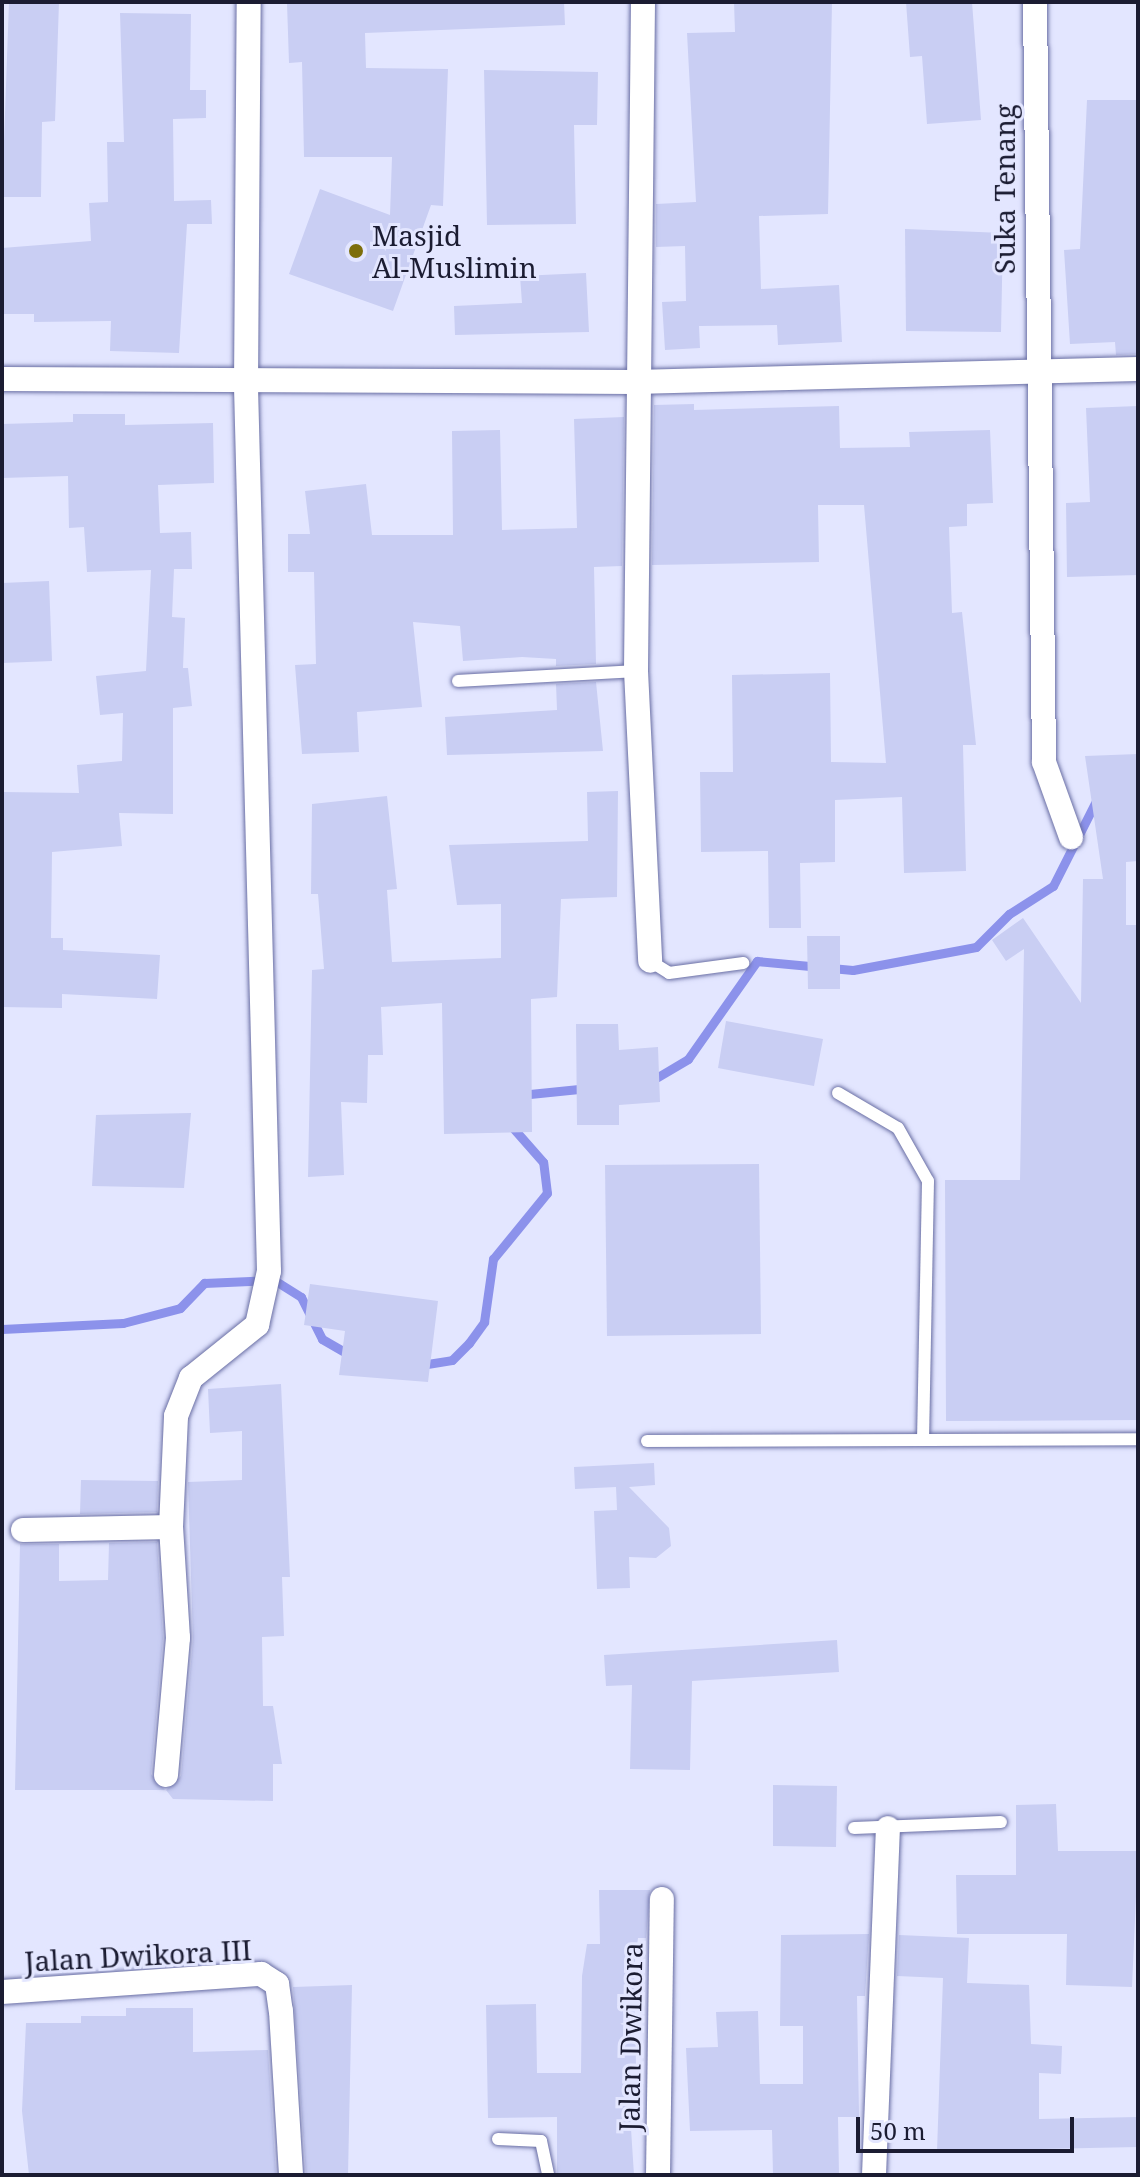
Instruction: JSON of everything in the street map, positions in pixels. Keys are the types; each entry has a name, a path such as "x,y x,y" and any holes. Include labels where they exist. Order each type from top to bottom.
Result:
{"street":[{"path":"166,1775 178,1638 171,1527 176,1416 191,1378 257,1325 269,1271 246,386 249,2"},
{"path":"643,2 635,382 636,671 650,961"},
{"name":"Suka Tenang","path":"1035,2 1034,376 1045,778 1071,837"},
{"path":"2,379 246,386 1034,376 1138,369"},
{"path":"23,1530 171,1527"},
{"path":"874,2175 888,1828"},
{"name":"Jalan Dwikora","path":"658,2175 662,1899"},
{"name":"Jalan Dwikora III","path":"2,1992 234,1975 269,1979 277,1984 291,2175"}],"lane":[{"path":"458,681 636,671"},
{"path":"650,961 669,973 743,963"},
{"path":"838,1093 898,1128 928,1181 923,1437"},
{"path":"647,1441 923,1437 1138,1439"},
{"path":"854,1828 1001,1822"},
{"path":"498,2139 541,2141 548,2175"}],"building":[{"path":"9,2 59,2 55,121 42,122 41,197 2,197"},
{"path":"564,2 565,25 365,33 366,68 448,69 443,206 431,205 393,311 289,274 320,189 390,215 392,157 304,157 302,62 289,63 287,3"},
{"path":"734,2 832,2 828,214 759,216 761,289 839,285 842,342 778,345 777,325 699,326 700,348 665,350 662,302 686,301 685,246 656,247 656,204 696,202 687,33 735,32"},
{"path":"906,2 972,2 981,120 927,124 922,56 910,57"},
{"path":"120,13 191,14 190,90 206,90 206,118 173,119 174,201 211,200 212,224 187,224 179,353 110,351 111,321 34,322 34,314 2,314 2,248 91,241 89,203 108,202 107,142 124,142"},
{"path":"484,70 598,72 597,125 574,125 576,224 487,225"},
{"path":"1087,100 1138,100 1138,354 1116,355 1115,342 1070,344 1064,250 1080,249"},
{"path":"905,229 1003,233 1001,332 906,331"},
{"path":"586,273 589,332 455,335 454,306 522,303 520,276"},
{"path":"694,404 694,410 839,406 840,448 910,447 909,432 990,430 993,503 967,504 967,526 949,527 952,613 962,612 976,745 963,745 966,871 904,873 902,797 835,800 835,862 800,863 801,928 769,928 768,851 701,852 700,772 733,772 732,675 830,673 831,762 886,763 864,505 818,505 819,562 652,565 654,405"},
{"path":"1138,406 1138,575 1067,577 1066,503 1090,502 1086,408"},
{"path":"73,414 125,414 125,425 213,423 214,483 158,485 160,533 191,532 192,569 174,569 172,617 185,618 183,668 188,668 192,706 173,708 173,814 119,813 122,846 52,852 51,938 63,938 63,950 160,955 157,999 62,994 62,1008 2,1007 2,792 79,793 77,765 122,761 123,713 100,715 96,676 146,671 151,570 87,572 84,527 69,528 68,476 2,478 2,424 73,422"},
{"path":"624,417 622,566 594,567 596,664 556,666 556,659 522,657 463,661 460,626 413,622 422,707 357,712 359,752 302,754 295,665 316,664 314,572 288,572 288,534 310,534 305,491 366,484 372,535 453,535 452,431 500,430 502,530 577,528 574,419"},
{"path":"49,581 52,661 2,663 2,583"},
{"path":"596,682 603,751 447,755 445,717 557,710 556,684"},
{"path":"1138,754 1138,861 1126,862 1126,925 1138,925 1138,1420 946,1421 945,1180 1020,1180 1024,949 1006,961 992,940 1023,918 1081,1003 1083,879 1103,879 1085,756"},
{"path":"618,791 617,897 561,899 557,997 531,999 532,1132 444,1134 442,1003 381,1007 383,1055 368,1055 367,1103 341,1102 344,1175 308,1177 312,970 324,969 318,894 311,894 312,804 387,796 397,889 387,890 392,962 501,958 501,904 457,905 449,845 588,841 587,792"},
{"path":"807,936 840,936 840,989 808,989"},
{"path":"726,1021 823,1039 814,1086 718,1068"},
{"path":"576,1024 618,1024 619,1050 658,1047 660,1102 619,1105 619,1125 577,1125"},
{"path":"191,1113 184,1188 92,1186 96,1115"},
{"path":"759,1164 761,1334 607,1336 605,1165"},
{"path":"310,1284 438,1301 428,1382 339,1375 345,1331 304,1325"},
{"path":"281,1384 290,1577 282,1577 284,1636 262,1637 263,1706 273,1706 282,1764 273,1764 273,1801 173,1799 166,1790 181,1776 193,1639 188,1482 242,1480 242,1431 210,1433 208,1389"},
{"path":"654,1463 655,1485 629,1487 669,1528 671,1546 656,1558 629,1557 630,1588 597,1589 594,1511 617,1510 616,1487 575,1489 574,1467"},
{"path":"81,1480 158,1481 157,1512 80,1514"},
{"path":"157,1542 163,1638 151,1774 165,1790 15,1790 20,1544 59,1544 59,1581 108,1580 109,1543"},
{"path":"837,1640 839,1672 692,1681 690,1770 630,1769 632,1685 606,1686 604,1655"},
{"path":"773,1785 837,1786 836,1847 773,1846"},
{"path":"1056,1804 1058,1851 1138,1851 1132,1987 1066,1985 1067,1934 957,1934 956,1875 1016,1875 1016,1805"},
{"path":"599,1890 650,1890 646,1938 638,1938 634,1966 636,2067 627,2067 634,2175 557,2175 557,2117 488,2118 486,2005 536,2004 537,2073 581,2073 582,1976 587,1944 600,1944"},
{"path":"869,1934 865,1996 857,1996 859,2117 838,2117 839,2175 773,2175 772,2130 690,2131 686,2048 718,2047 716,2012 758,2011 760,2084 803,2084 803,2026 780,2026 781,1935"},
{"path":"899,1935 969,1938 967,1983 1029,1985 1031,2044 1062,2046 1061,2074 1039,2073 1039,2119 1138,2117 1138,2147 937,2151 943,1978 897,1976"},
{"path":"352,1985 348,2175 306,2175 293,1987"},
{"path":"126,2008 193,2008 193,2052 268,2050 276,2175 29,2175 22,2111 26,2023 81,2023 81,2016 126,2016"}],"waterway":[{"path":"651,1081 688,1059 757,961 853,970 976,947 1009,914 1053,886 1100,793"},
{"path":"520,1095 589,1088"},
{"path":"421,1365 452,1360 469,1343 484,1322 493,1259 547,1193 543,1162 507,1121"},
{"path":"2,1329 123,1323 180,1308 204,1283 274,1280 301,1297 322,1339 352,1356"}],"place":[{"name":"Masjid Al-Muslimin","path":"356,251"}]}
